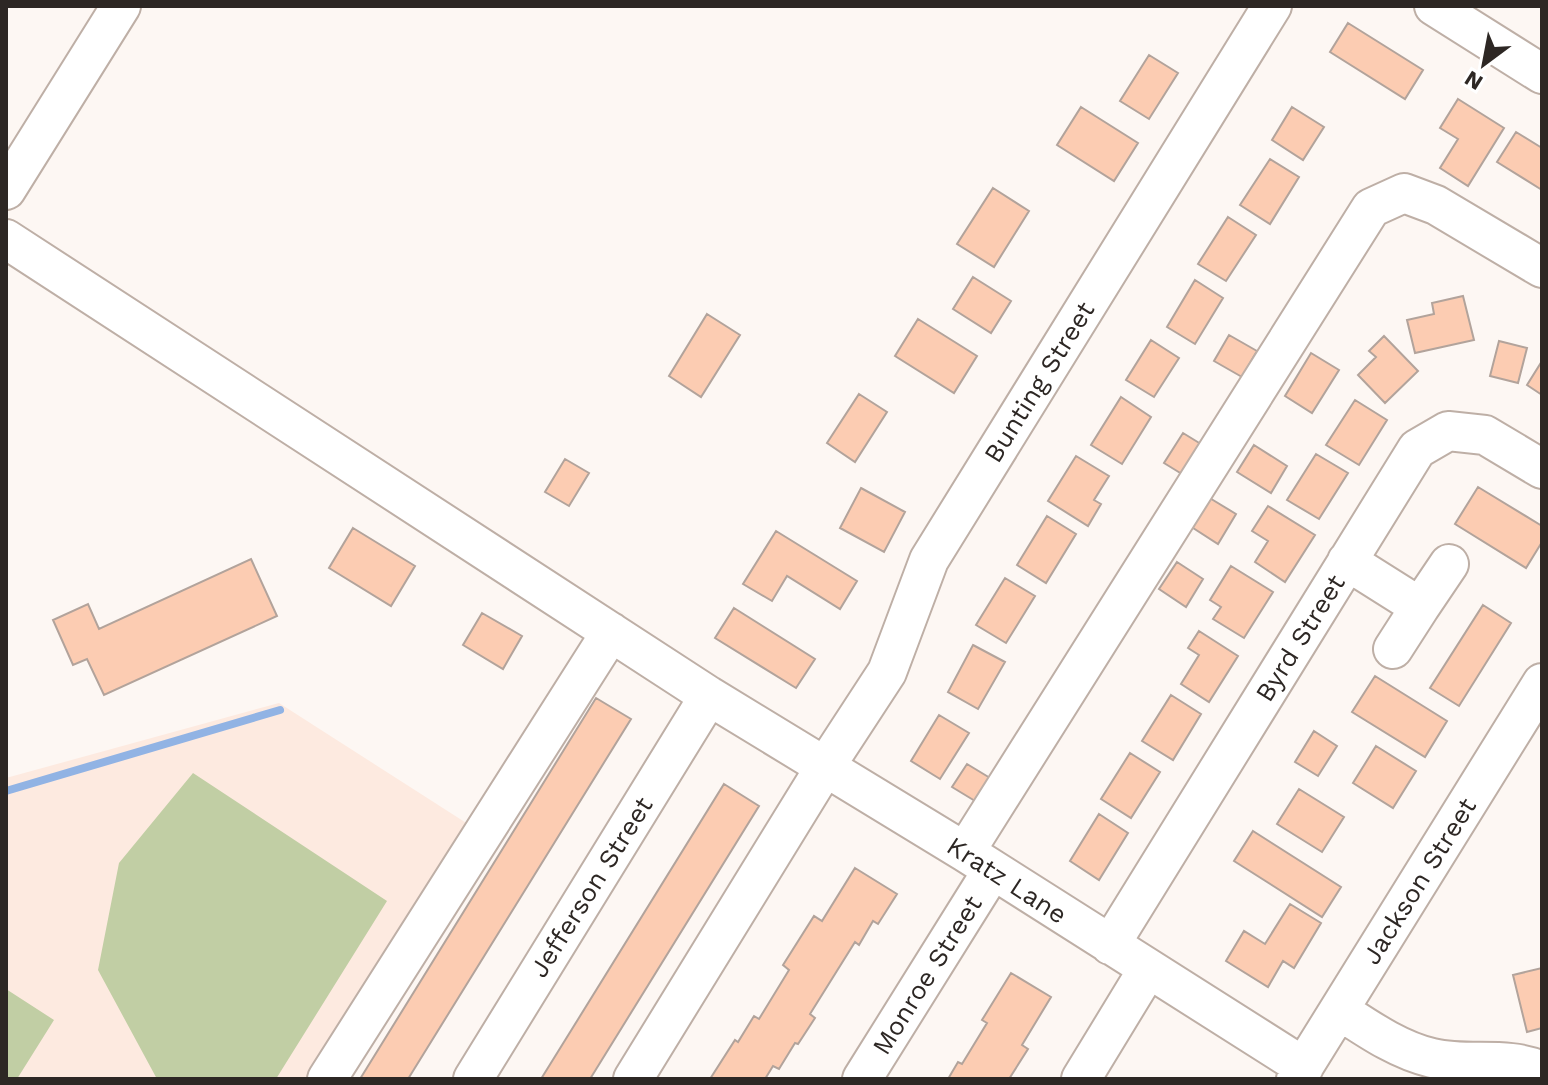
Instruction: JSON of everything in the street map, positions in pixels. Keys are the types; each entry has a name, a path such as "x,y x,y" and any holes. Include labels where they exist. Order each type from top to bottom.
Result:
{"street":[{"path":"6,190 121,6"},
{"name":"Bunting Street","path":"633,1079 887,672 929,560 1272,6"},
{"path":"1434,6 1542,74"},
{"name":"Monroe Street","path":"862,1079 978,862 1371,208 1404,193 1436,205 1542,268"},
{"name":"Kratz Lane","path":"6,239 709,696 1148,969 1299,1076"},
{"name":"Byrd Street","path":"1110,945 1417,449 1448,431 1485,435 1542,469"},
{"path":"1347,561 1420,607"},
{"path":"1393,649 1449,564"},
{"path":"327,1079 611,632"},
{"name":"Jackson Street","path":"1299,1076 1542,683"},
{"name":"Jefferson Street","path":"473,1079 709,696"},
{"path":"1081,1079 1148,969"},
{"path":"1339,1010 1395,1045 1432,1058 1524,1063 1542,1071"}],"shaded area":[{"path":"279,703 471,826 311,1079 6,1079 6,778"}],"green space":[{"path":"193,773 387,901 276,1079 157,1079 98,970 119,863"},
{"path":"6,989 54,1020 17,1079 6,1079"}],"building":[{"path":"1348,23 1423,70 1405,99 1330,52"},
{"path":"1149,55 1178,73 1149,119 1120,101"},
{"path":"1458,99 1504,128 1468,186 1440,168 1458,139 1440,128"},
{"path":"1081,107 1138,143 1114,181 1057,145"},
{"path":"1292,107 1324,127 1303,160 1272,140"},
{"path":"1516,132 1542,148 1542,190 1497,162"},
{"path":"1270,159 1299,177 1270,224 1240,205"},
{"path":"993,188 1029,211 994,267 957,244"},
{"path":"1228,217 1256,235 1226,281 1198,264"},
{"path":"973,277 1011,301 991,333 953,309"},
{"path":"1195,280 1223,298 1195,344 1167,327"},
{"path":"1463,296 1474,340 1415,353 1407,320 1434,314 1432,303"},
{"path":"707,314 740,335 701,397 669,376"},
{"path":"918,319 977,356 954,393 895,356"},
{"path":"1229,335 1257,351 1242,377 1214,361"},
{"path":"1384,336 1418,371 1385,403 1358,375 1376,357 1369,351"},
{"path":"1151,340 1179,358 1154,397 1126,380"},
{"path":"1499,341 1527,348 1518,383 1490,376"},
{"path":"1311,353 1339,370 1312,413 1285,396"},
{"path":"1542,361 1542,395 1527,385"},
{"path":"859,394 887,412 855,462 827,443"},
{"path":"1121,397 1151,417 1122,464 1091,445"},
{"path":"1355,400 1387,420 1359,465 1326,445"},
{"path":"1183,433 1209,449 1190,479 1164,463"},
{"path":"1254,445 1287,466 1271,493 1237,472"},
{"path":"1316,454 1348,473 1319,519 1287,500"},
{"path":"1076,456 1109,476 1094,500 1101,504 1088,526 1048,501"},
{"path":"565,459 589,473 569,506 545,492"},
{"path":"1478,487 1542,526 1542,542 1526,568 1455,524"},
{"path":"861,488 905,512 884,552 840,528"},
{"path":"1208,497 1236,514 1218,544 1190,526"},
{"path":"1268,506 1315,535 1285,582 1255,562 1268,541 1252,531"},
{"path":"1047,516 1076,534 1046,583 1017,565"},
{"path":"353,528 415,566 391,606 329,568"},
{"path":"776,531 857,581 840,609 787,576 772,601 743,584"},
{"path":"251,559 277,616 104,695 87,659 73,665 53,620 88,604 99,629"},
{"path":"1177,562 1203,579 1186,607 1159,589"},
{"path":"1231,566 1273,592 1244,638 1213,619 1221,607 1210,600"},
{"path":"1005,578 1035,596 1006,643 976,625"},
{"path":"1483,605 1511,623 1459,706 1430,688"},
{"path":"734,608 815,659 796,688 715,638"},
{"path":"482,613 522,636 503,669 463,645"},
{"path":"1199,631 1238,656 1209,702 1181,684 1199,655 1188,648"},
{"path":"973,645 1005,662 978,709 948,692"},
{"path":"1375,676 1447,721 1425,757 1352,712"},
{"path":"1171,695 1201,714 1173,760 1142,741"},
{"path":"596,698 631,719 408,1079 360,1079"},
{"path":"939,715 969,733 940,779 911,761"},
{"path":"1314,731 1337,746 1318,776 1295,762"},
{"path":"1376,746 1416,771 1393,808 1353,783"},
{"path":"1130,753 1160,772 1131,818 1101,799"},
{"path":"967,764 995,781 980,804 952,787"},
{"path":"724,784 759,806 590,1079 541,1079"},
{"path":"1299,789 1344,817 1322,852 1277,824"},
{"path":"1099,814 1128,833 1099,880 1070,861"},
{"path":"1253,831 1341,887 1322,917 1234,861"},
{"path":"855,868 897,894 878,924 873,921 859,945 855,942 810,1014 815,1018 798,1044 795,1043 779,1069 773,1066 765,1079 710,1079 754,1016 759,1019 789,970 783,965 814,916 822,921"},
{"path":"1290,904 1321,923 1294,968 1283,961 1268,987 1226,961 1244,931 1265,944"},
{"path":"1542,968 1542,1028 1527,1032 1513,975"},
{"path":"1011,973 1051,997 1022,1045 1028,1049 1009,1079 948,1079 958,1062 962,1064 987,1023 982,1020"}],"waterway":[{"path":"6,791 280,710"}]}
